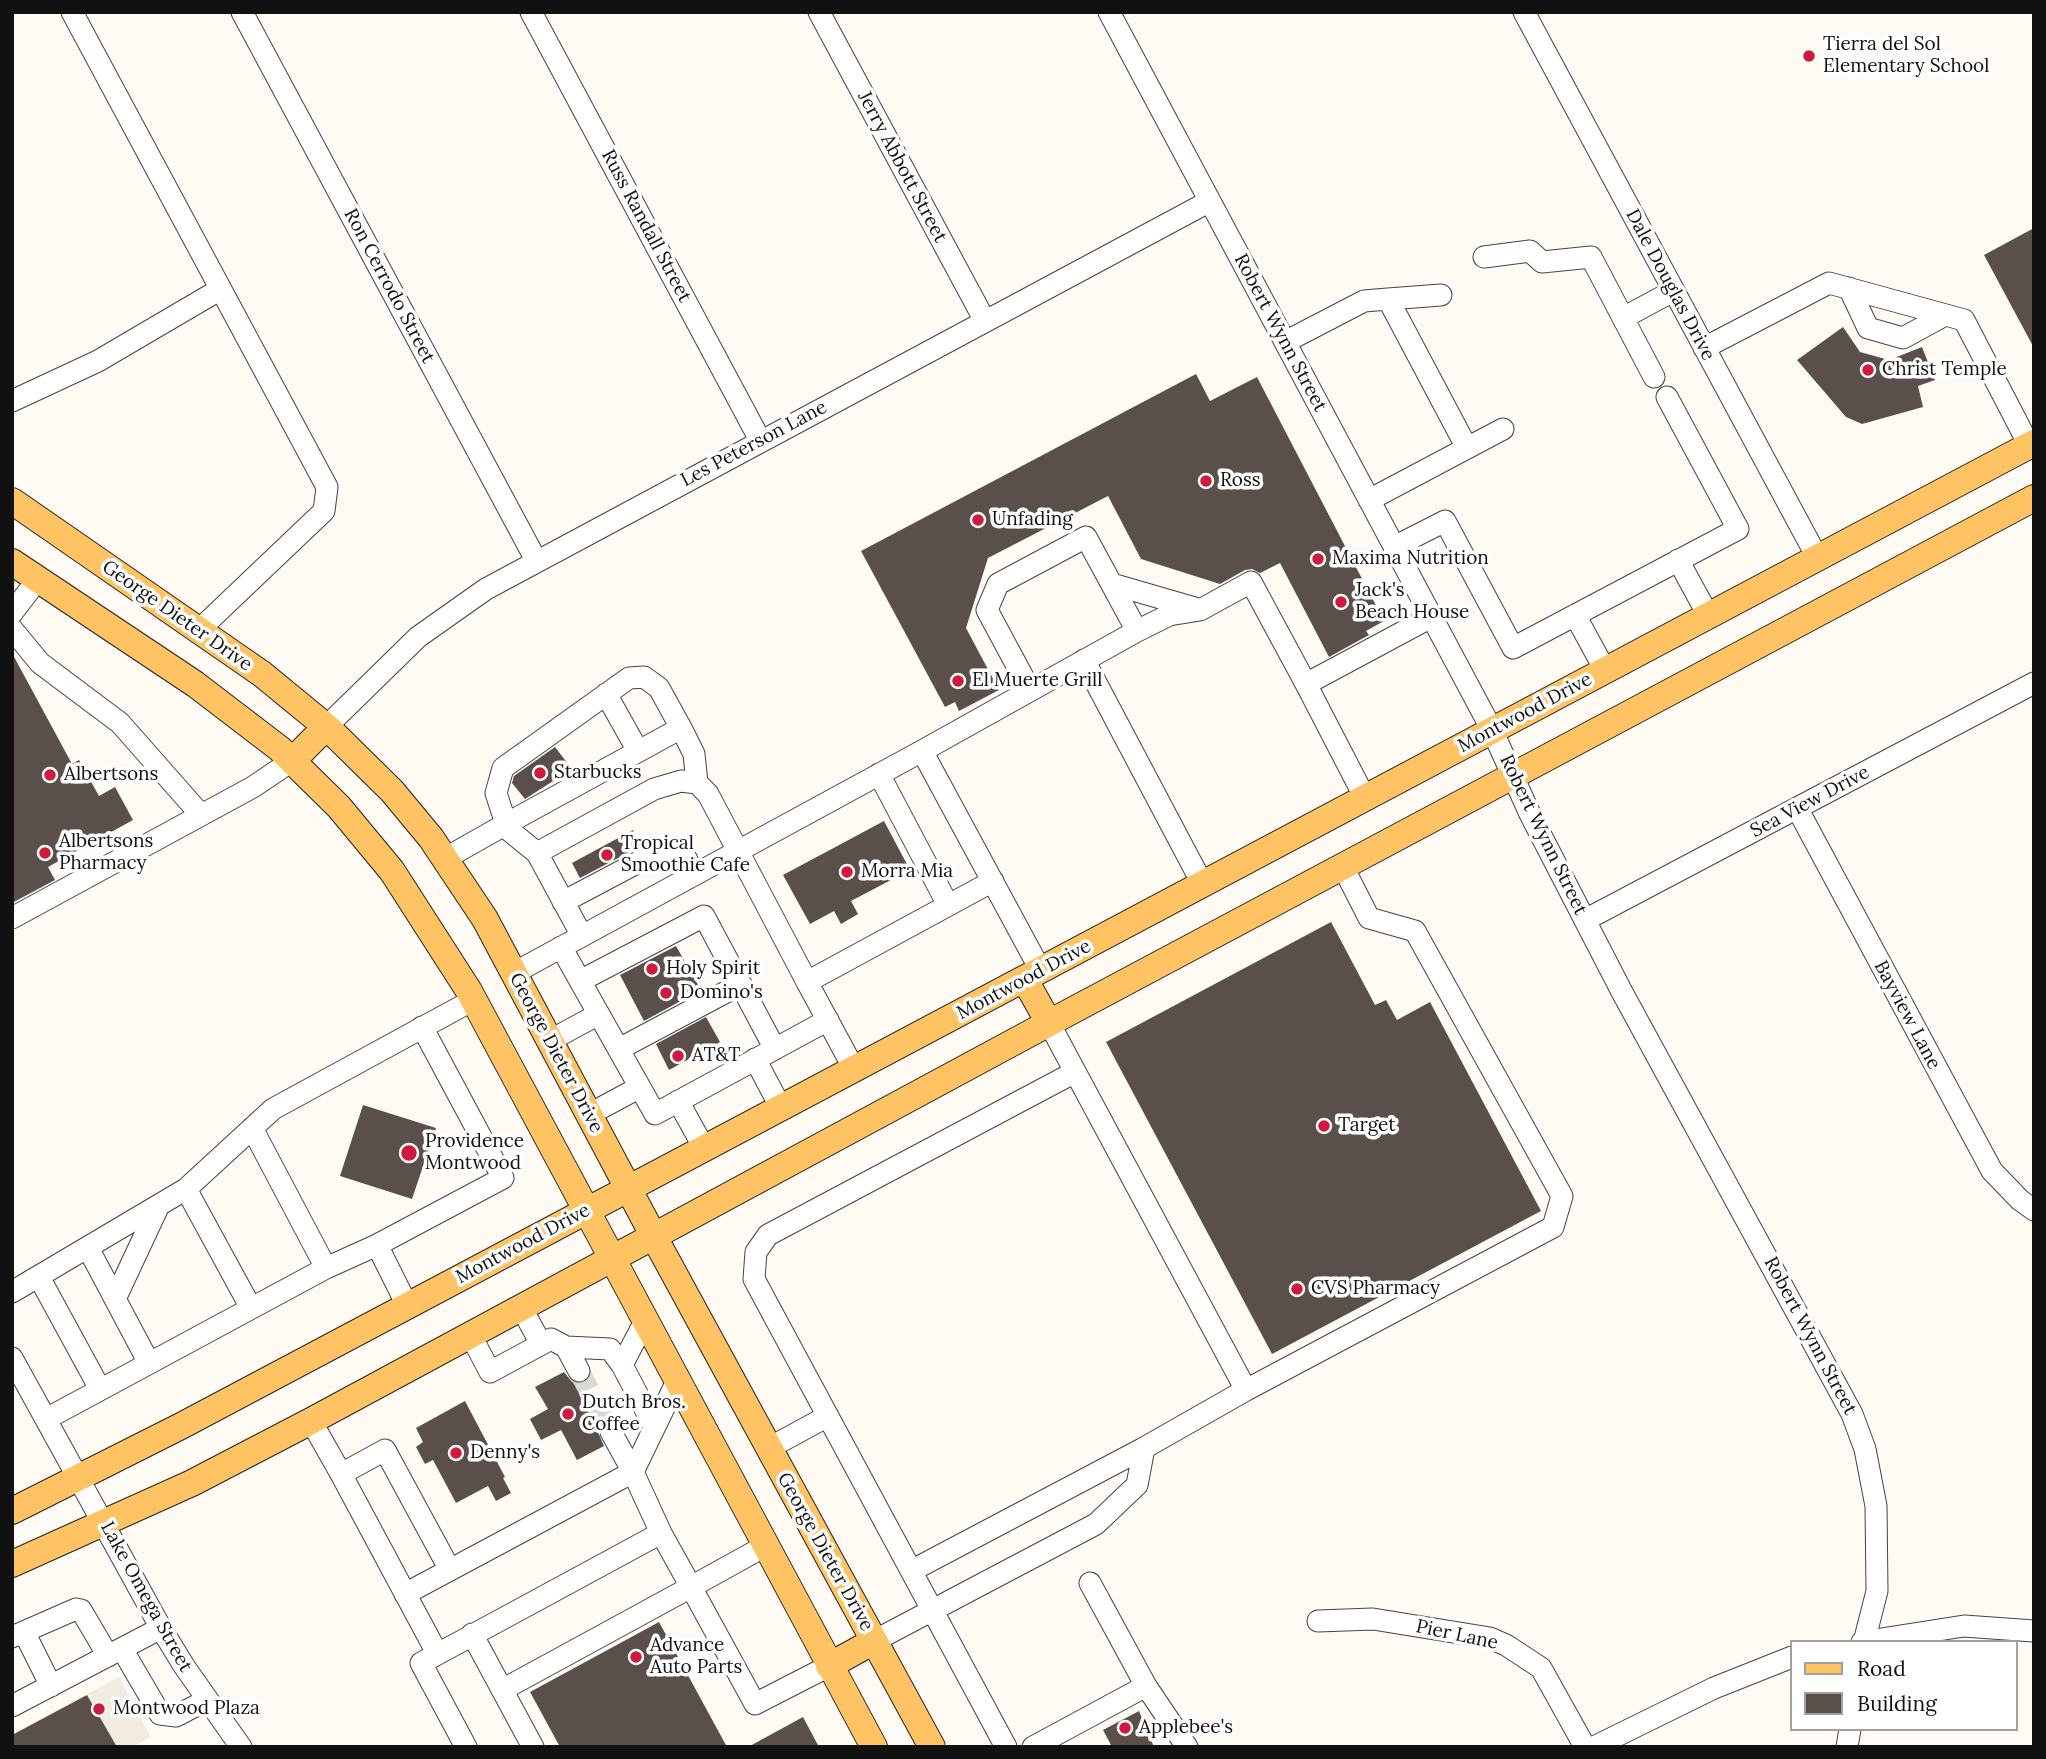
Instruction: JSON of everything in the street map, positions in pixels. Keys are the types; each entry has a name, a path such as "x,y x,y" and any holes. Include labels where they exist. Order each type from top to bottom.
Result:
{"main road":[{"name":"Montwood Drive","path":"12,1511 80,1479 2031,444"},
{"path":"12,1564 192,1483 2034,498"},
{"name":"George Dieter Drive","path":"12,501 251,666 326,727 392,791 446,858 485,919 653,1236 932,1747"},
{"path":"12,562 195,684 293,760 339,807 392,871 473,1000 874,1747"},
{"path":"293,760 326,727"},
{"path":"1033,975 1049,1023"},
{"path":"830,1665 874,1641"}],"street":[{"path":"72,12 327,487 324,511 200,631"},
{"name":"Ron Cerrodo Street","path":"242,12 536,560"},
{"name":"Russ Randall Street","path":"531,12 760,440"},
{"name":"Jerry Abbott Street","path":"819,12 985,321"},
{"name":"Robert Wynn Street","path":"1109,12 1492,730 1513,778 1586,920 1852,1414 1865,1449 1877,1506 1877,1591 1865,1640"},
{"name":"Dale Douglas Drive","path":"1524,12 1817,557"},
{"name":"Les Peterson Lane","path":"326,727 418,637 453,610 536,560 1210,201"},
{"path":"1484,257 1530,251 1542,262 1591,257 1654,377"},
{"path":"1704,348 1829,283 1964,320 2031,444"},
{"path":"1849,288 1868,328 1903,338 1945,315"},
{"path":"12,401 98,361 219,290"},
{"path":"1623,318 1674,291"},
{"path":"1285,342 1364,301 1441,295"},
{"path":"1388,299 1467,448"},
{"path":"1394,548 1445,521 1513,648 1738,529 1667,397"},
{"path":"1369,499 1503,429"},
{"path":"1030,690 987,610 998,584 1086,537 1137,631"},
{"path":"1678,560 1708,615"},
{"path":"12,613 38,579"},
{"path":"514,973 1137,631 1169,615 1200,610 1251,582 1365,798"},
{"path":"1111,584 1200,610"},
{"path":"1575,615 1605,670"},
{"path":"1306,684 1431,617"},
{"path":"12,629 40,663 120,723 201,815"},
{"path":"1084,660 1203,885"},
{"path":"582,936 537,853 510,831 506,824 496,793 503,768 629,678 644,677 659,688 694,754 696,783"},
{"name":"Sea View Drive","path":"1586,920 2034,683"},
{"path":"606,694 638,751"},
{"path":"446,858 681,728"},
{"path":"922,751 993,881 1033,975"},
{"path":"12,918 201,815 293,760"},
{"path":"879,774 948,905"},
{"path":"537,853 654,789 681,781 696,783 708,794 854,1069"},
{"name":"Bayview Lane","path":"1797,808 1992,1171 2020,1200 2034,1210"},
{"path":"563,902 667,847 683,852 694,875"},
{"path":"911,1571 1553,1227 1562,1196 1415,931 1369,918 1343,867"},
{"path":"807,982 993,881"},
{"path":"580,981 704,916 775,1049"},
{"path":"561,947 655,1114 828,1020"},
{"path":"619,1049 741,984"},
{"path":"12,1292 186,1189 273,1109 473,1000"},
{"path":"549,1041 599,1014"},
{"path":"1049,1023 1246,1390"},
{"path":"46,1419 326,1268 377,1245 503,1178 422,1027"},
{"path":"755,1059 781,1108"},
{"path":"1006,1747 754,1279 756,1252 768,1236 1075,1072"},
{"path":"589,1115 640,1087"},
{"path":"678,1101 704,1148"},
{"path":"252,1128 326,1268"},
{"path":"186,1189 251,1308"},
{"path":"115,1299 159,1205"},
{"path":"377,1245 407,1305"},
{"path":"88,1248 149,1363"},
{"path":"38,1277 100,1389"},
{"path":"521,1307 541,1345"},
{"path":"622,1365 645,1321"},
{"path":"470,1335 490,1372 551,1339 566,1347 610,1349 622,1365 654,1426"},
{"path":"566,1347 579,1371"},
{"name":"Lake Omega Street","path":"12,1358 161,1628 206,1700 241,1747"},
{"path":"405,1594 633,1472 677,1381"},
{"path":"769,1448 828,1416"},
{"path":"311,1420 437,1654"},
{"path":"611,1432 661,1533 755,1704 830,1665"},
{"path":"874,1641 1096,1524 1137,1485 1144,1448"},
{"path":"341,1474 385,1450 450,1570"},
{"path":"466,1747 421,1663 661,1533"},
{"path":"502,1690 765,1546"},
{"path":"1090,1583 1146,1686 1186,1747"},
{"path":"51,1686 18,1634 76,1609 81,1610 160,1714 176,1716 206,1700"},
{"name":"Pier Lane","path":"1318,1621 1373,1619 1490,1639 1506,1645 1541,1668 1585,1747"},
{"path":"1876,1640 1964,1626 2034,1630"},
{"path":"12,1706 161,1628"},
{"path":"472,1634 533,1747"},
{"path":"1594,1747 1714,1688 1790,1658"},
{"path":"1033,1747 1146,1686"}],"shaded area":[{"name":"Montwood Plaza","path":"119,1677 151,1737 132,1747 12,1747 12,1735"}],"building":[{"path":"2034,228 2034,348 1984,255"},
{"name":"Christ Temple","path":"1843,327 1860,352 1889,360 1922,347 1935,380 1918,386 1923,407 1862,424 1846,417 1797,360"},
{"path":"1196,374 1210,401 1257,377 1384,621 1366,631 1369,635 1329,657 1280,563 1260,573 1252,569 1245,570 1220,584 1141,559 1108,496 988,558 966,628 999,690 959,711 955,702 945,707 861,551"},
{"name":"Albertsons","path":"12,653 72,764 79,760 99,796 115,787 133,820 48,867 55,880 12,903"},
{"name":"Starbucks","path":"555,747 572,769 525,799 512,783 514,776"},
{"name":"Morra Mia","path":"884,821 910,870 851,901 858,914 841,924 834,911 810,924 783,875"},
{"name":"Tropical Smoothie Cafe","path":"633,830 641,846 580,878 572,863"},
{"name":"Target","path":"1331,922 1375,1005 1386,1000 1397,1020 1430,1002 1541,1211 1272,1354 1106,1042"},
{"path":"676,946 701,990 644,1021 620,975"},
{"name":"AT&T","path":"706,1017 720,1042 669,1070 656,1044"},
{"path":"363,1105 436,1128 412,1199 340,1176"},
{"name":"Dutch Bros. Coffee","path":"564,1372 572,1382 580,1384 602,1423 598,1432 604,1446 577,1460 561,1430 541,1440 530,1419 548,1409 535,1387"},
{"name":"Denny's","path":"465,1401 511,1493 496,1501 488,1486 456,1503 433,1460 425,1464 416,1447 423,1442 416,1428"},
{"name":"Advance Auto Parts","path":"659,1622 727,1747 560,1747 530,1692"},
{"path":"87,1695 117,1747 12,1747 12,1735"},
{"name":"Applebee's","path":"1139,1711 1154,1747 1112,1747 1103,1730"},
{"path":"803,1717 819,1747 748,1747"}],"tunnel":[{"path":"579,1371 611,1432"}],"place":[{"name":"Tierra del Sol Elementary School","path":"1809,56"},
{"name":"Christ Temple","path":"1868,370"},
{"name":"Ross","path":"1206,481"},
{"name":"Unfading","path":"978,520"},
{"name":"Maxima Nutrition","path":"1318,559"},
{"name":"Jack's Beach House","path":"1341,602"},
{"name":"El Muerte Grill","path":"958,681"},
{"name":"Starbucks","path":"540,773"},
{"name":"Albertsons","path":"50,775"},
{"name":"Albertsons Pharmacy","path":"45,853"},
{"name":"Tropical Smoothie Cafe","path":"607,855"},
{"name":"Morra Mia","path":"847,872"},
{"name":"Holy Spirit","path":"652,969"},
{"name":"Domino's","path":"666,993"},
{"name":"AT&T","path":"678,1056"},
{"name":"Target","path":"1324,1126"},
{"name":"Providence Montwood","path":"409,1153"},
{"name":"CVS Pharmacy","path":"1297,1289"},
{"name":"Dutch Bros. Coffee","path":"568,1414"},
{"name":"Denny's","path":"456,1453"},
{"name":"Advance Auto Parts","path":"636,1657"},
{"name":"Montwood Plaza","path":"99,1709"},
{"name":"Applebee's","path":"1125,1728"}]}
